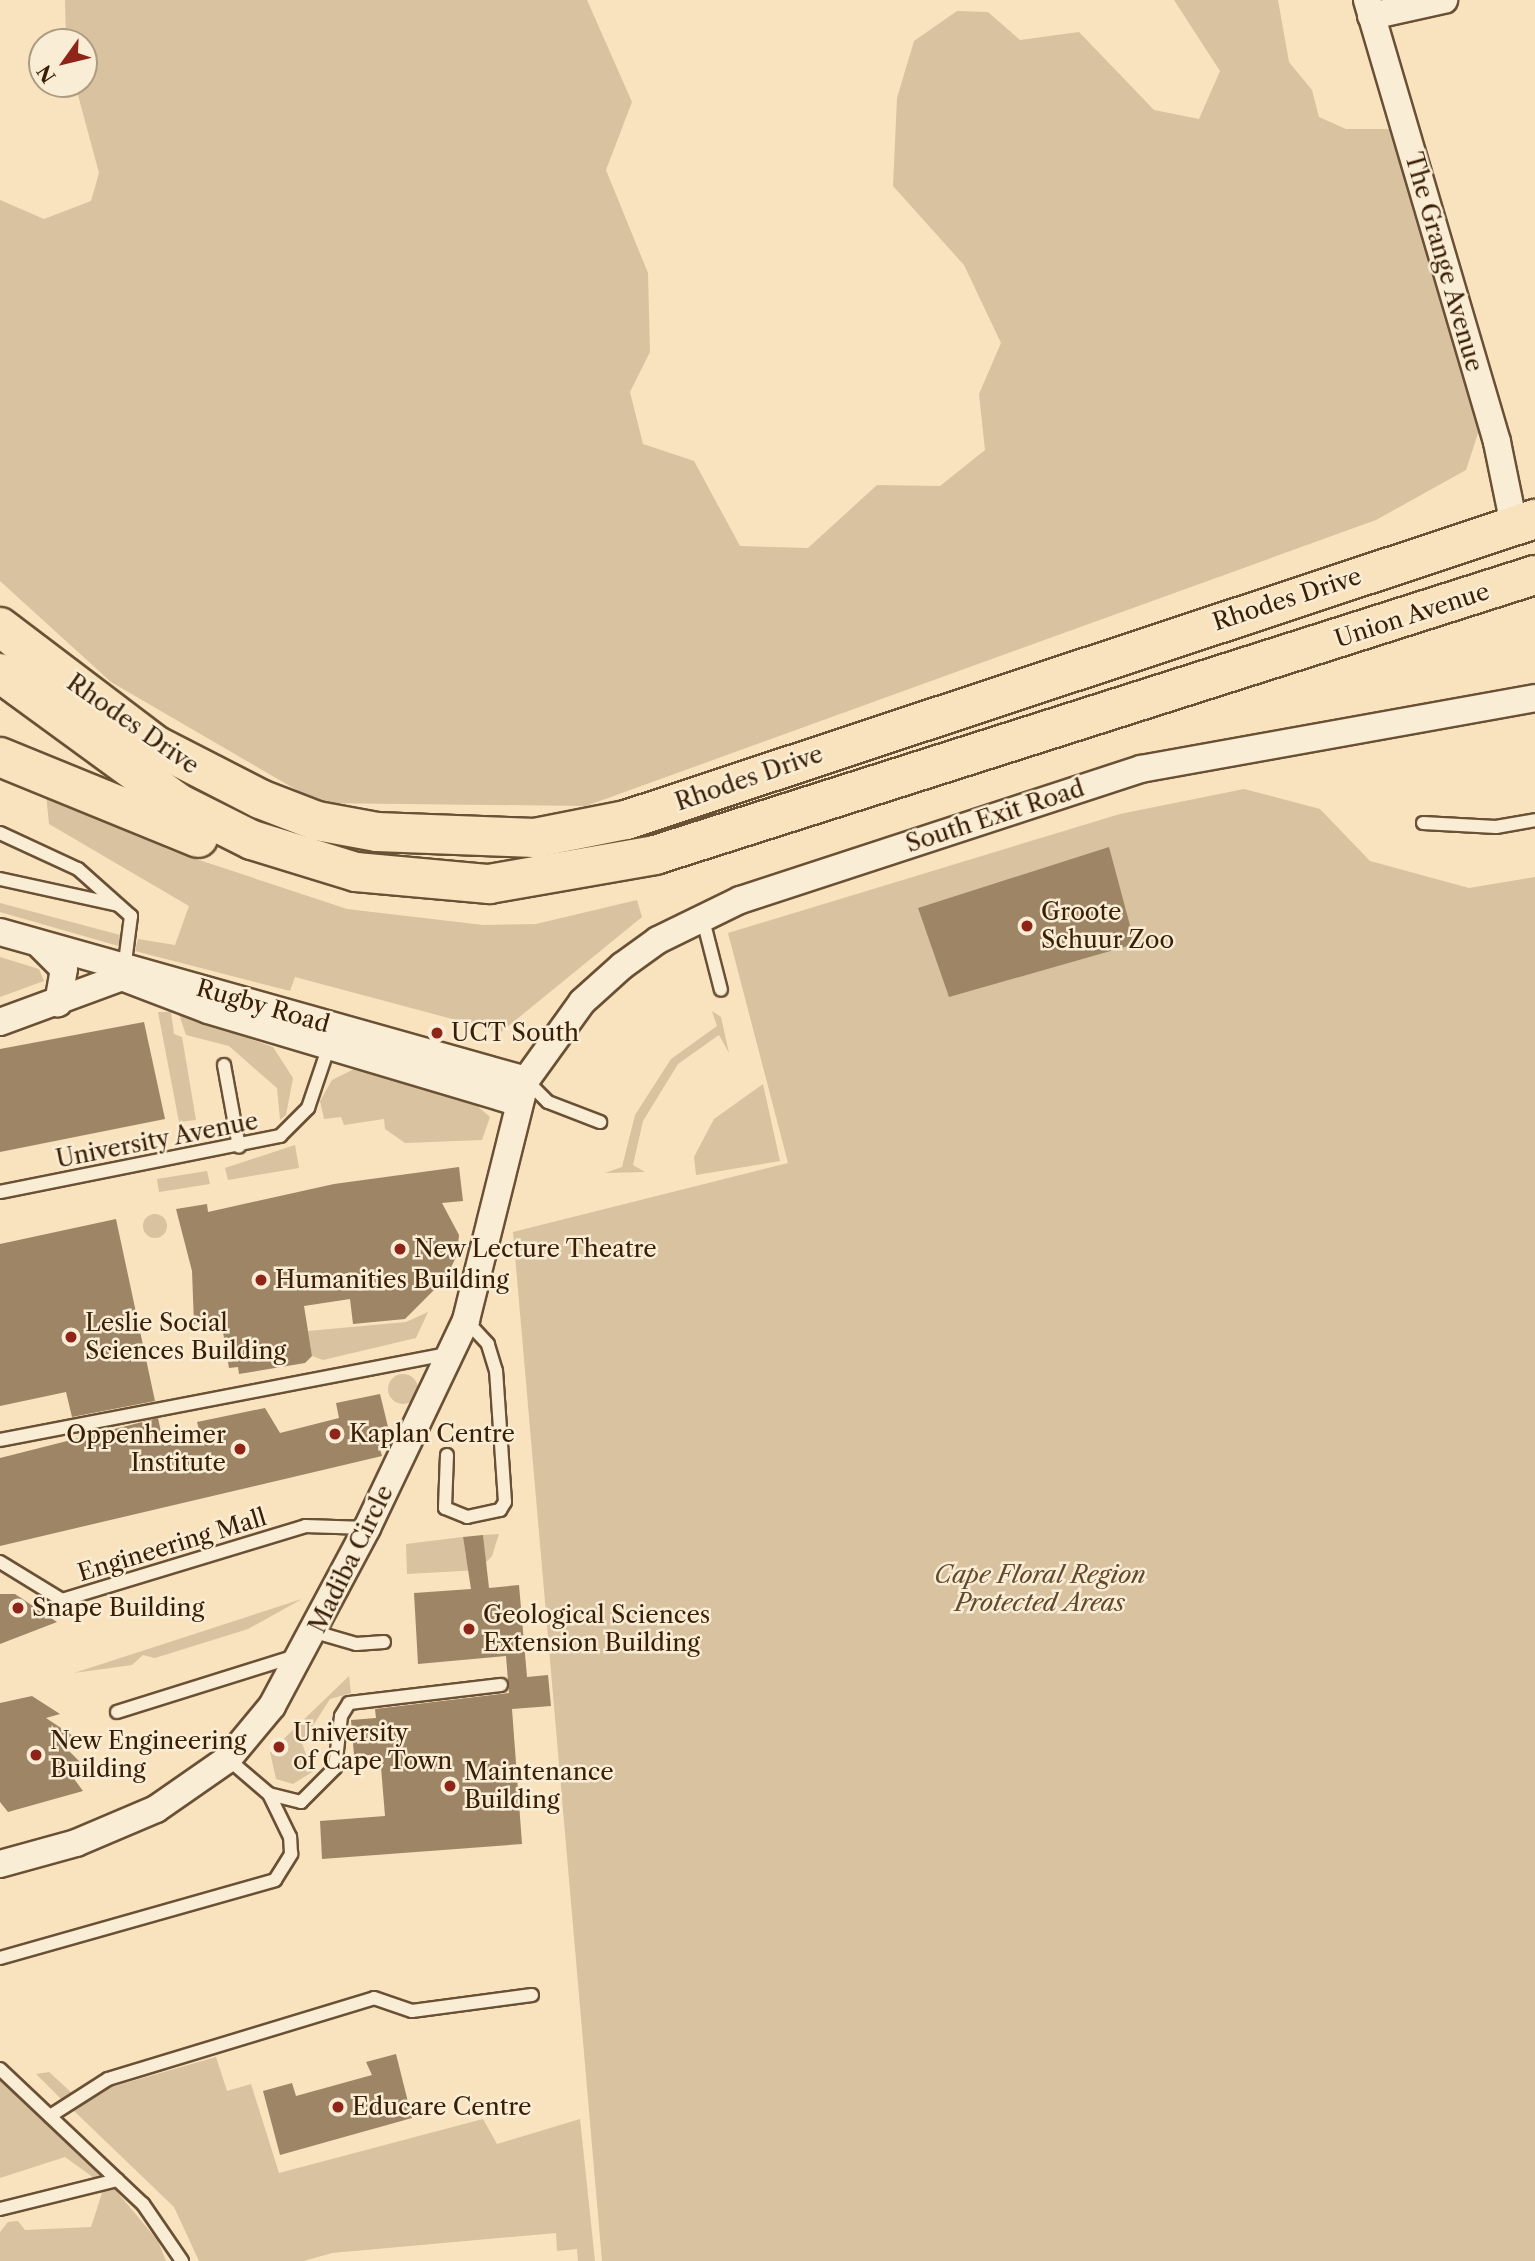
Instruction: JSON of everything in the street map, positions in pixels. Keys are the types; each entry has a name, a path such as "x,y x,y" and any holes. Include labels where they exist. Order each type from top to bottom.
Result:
{"highway":[{"name":"Rhodes Drive","path":"0,627 158,746 261,799 317,821 377,832 535,838 626,820 1527,520"},
{"name":"Union Avenue","path":"1289,654 1535,575"},
{"path":"1289,654 1460,623 1535,602"},
{"name":"Rhodes Drive","path":"0,673 178,803 315,862 400,879 489,884 655,855 1289,654"},
{"path":"0,757 280,873 365,896 460,905 541,900 590,891 655,855"}],"street":[{"path":"1369,8 1444,0"},
{"name":"The Grange Avenue","path":"1369,8 1497,442 1527,520"},
{"name":"South Exit Road","path":"521,1091 591,993 658,940 702,916 1141,769 1535,698"},
{"name":"Rugby Road","path":"0,932 521,1091"},
{"path":"32,940 64,969 58,1003"},
{"path":"0,1022 58,1003 123,971"},
{"name":"Madiba Circle","path":"0,1864 126,1823 193,1787 228,1759 272,1706 309,1643 367,1528 466,1320 521,1091"}],"lane":[{"path":"1423,823 1496,827 1535,820"},
{"path":"0,833 78,869 134,921 123,971"},
{"path":"0,879 119,905"},
{"path":"702,916 722,990"},
{"name":"University Avenue","path":"0,1192 239,1147 280,1136 297,1124 332,1035"},
{"path":"224,1065 239,1147"},
{"path":"521,1091 600,1122"},
{"path":"521,1091 548,1102"},
{"path":"447,1455 445,1508 467,1517 500,1510 505,1502 496,1371 488,1344 466,1320"},
{"path":"0,1440 451,1352"},
{"name":"Engineering Mall","path":"0,1562 62,1600 305,1526 367,1528"},
{"path":"117,1712 309,1643 384,1642"},
{"path":"269,1794 301,1802 330,1777 341,1716 349,1703 501,1685"},
{"path":"0,1958 275,1880 291,1854 290,1837 269,1794 228,1759"},
{"path":"50,2116 108,2079 374,1998 412,2011 532,1995"},
{"path":"0,2069 164,2228 182,2261"},
{"path":"0,2209 117,2180"}],"green space":[{"path":"65,0 587,0 632,102 606,170 648,273 650,352 630,392 643,444 694,461 740,546 808,548 877,485 940,486 985,450 979,394 1001,343 964,265 893,186 897,98 914,41 957,11 988,12 1020,40 1079,32 1154,110 1199,119 1220,71 1174,0 1278,0 1289,62 1312,90 1319,117 1346,129 1391,129 1480,427 1466,470 1376,520 586,806 319,803 111,682 0,581 0,200 44,219 91,201 99,173 79,98 98,98 98,28 66,28"},
{"name":"Cape Floral Region Protected Areas","path":"1244,789 1320,809 1370,861 1469,888 1535,877 1535,2261 602,2261 513,1232 788,1163 728,933 1120,814"},
{"path":"46,794 172,851 347,909 483,925 536,924 637,900 642,917 501,1032 295,977 290,991 135,951 138,939 175,945 189,906 49,824"},
{"path":"0,903 124,936 122,947 0,912"},
{"path":"0,957 39,969 44,981 0,997"},
{"path":"712,1011 721,1017 729,1053 719,1035 678,1064 643,1121 633,1165 645,1172 605,1173 622,1167 635,1115 671,1059 717,1026"},
{"path":"158,1012 171,1012 174,1034 182,1037 196,1120 179,1122"},
{"path":"179,1014 273,1047 293,1078 286,1115 280,1120 277,1088 229,1046 186,1035"},
{"path":"360,1066 467,1097 490,1117 482,1140 405,1143 385,1129 384,1119 344,1125 341,1117 324,1119 320,1101 332,1080"},
{"path":"763,1084 780,1161 696,1175 694,1157 714,1119"},
{"path":"295,1145 299,1168 228,1180 225,1168"},
{"path":"207,1171 210,1184 159,1192 157,1179"},
{"path":"155,1214 164,1217 167,1226 164,1235 155,1238 146,1235 143,1226 146,1217"},
{"path":"428,1312 416,1338 323,1360 312,1356 308,1331 406,1322"},
{"path":"403,1374 414,1378 418,1389 414,1400 403,1404 392,1400 388,1389 392,1378"},
{"path":"499,1534 492,1556 479,1570 407,1574 406,1544 463,1537 466,1557 485,1555 483,1535"},
{"path":"302,1599 248,1629 155,1658 143,1655 132,1665 74,1673"},
{"path":"349,1676 351,1693 330,1699 302,1743 312,1772 293,1784 276,1779 270,1752"},
{"path":"216,2057 227,2091 251,2084 279,2173 483,2119 497,2144 580,2119 595,2261 578,2261 577,2249 557,2251 556,2233 332,2253 304,2261 199,2261 174,2207 72,2109 108,2088"},
{"path":"49,2072 73,2094 62,2100 36,2074"},
{"path":"0,2078 104,2176 158,2241 166,2261 0,2261 0,2232 8,2222 18,2221 25,2230 91,2227 102,2193 94,2178 65,2157 0,2178"}],"building":[{"name":"Groote Schuur Zoo","path":"1109,847 1135,944 949,997 918,908"},
{"path":"144,1022 165,1119 0,1152 0,1049"},
{"path":"459,1167 463,1201 442,1203 459,1235 457,1255 446,1278 405,1319 353,1324 350,1299 304,1306 312,1356 305,1363 239,1374 238,1367 229,1368 221,1320 194,1324 192,1271 176,1209 207,1204 208,1212 334,1184"},
{"name":"Leslie Social Sciences Building","path":"116,1219 155,1401 72,1417 66,1392 0,1406 0,1244"},
{"path":"380,1394 390,1435 377,1438 382,1456 0,1546 0,1458 158,1418 164,1446 201,1437 197,1422 265,1408 280,1433 339,1418 336,1403"},
{"name":"Maintenance Building","path":"483,1535 489,1588 519,1585 527,1677 548,1675 551,1706 512,1709 522,1844 322,1859 320,1821 385,1816 380,1755 354,1755 351,1720 376,1718 375,1709 509,1693 506,1656 418,1664 414,1593 471,1589 463,1537"},
{"name":"Snape Building","path":"0,1594 15,1594 57,1622 0,1644"},
{"name":"New Engineering Building","path":"32,1696 60,1714 46,1718 79,1740 63,1745 83,1765 66,1768 83,1791 8,1812 0,1802 0,1703"},
{"name":"Educare Centre","path":"396,2054 412,2118 280,2155 263,2091 292,2083 296,2096 372,2075 366,2062"}],"place":[{"name":"Groote Schuur Zoo","path":"1027,926"},
{"name":"UCT South","path":"437,1033"},
{"name":"New Lecture Theatre","path":"400,1249"},
{"name":"Humanities Building","path":"261,1280"},
{"name":"Leslie Social Sciences Building","path":"71,1337"},
{"name":"Kaplan Centre","path":"335,1434"},
{"name":"Oppenheimer Institute","path":"240,1449"},
{"name":"Snape Building","path":"18,1608"},
{"name":"Geological Sciences Extension Building","path":"469,1629"},
{"name":"University of Cape Town","path":"279,1747"},
{"name":"New Engineering Building","path":"36,1755"},
{"name":"Maintenance Building","path":"450,1786"},
{"name":"Educare Centre","path":"338,2107"}]}
